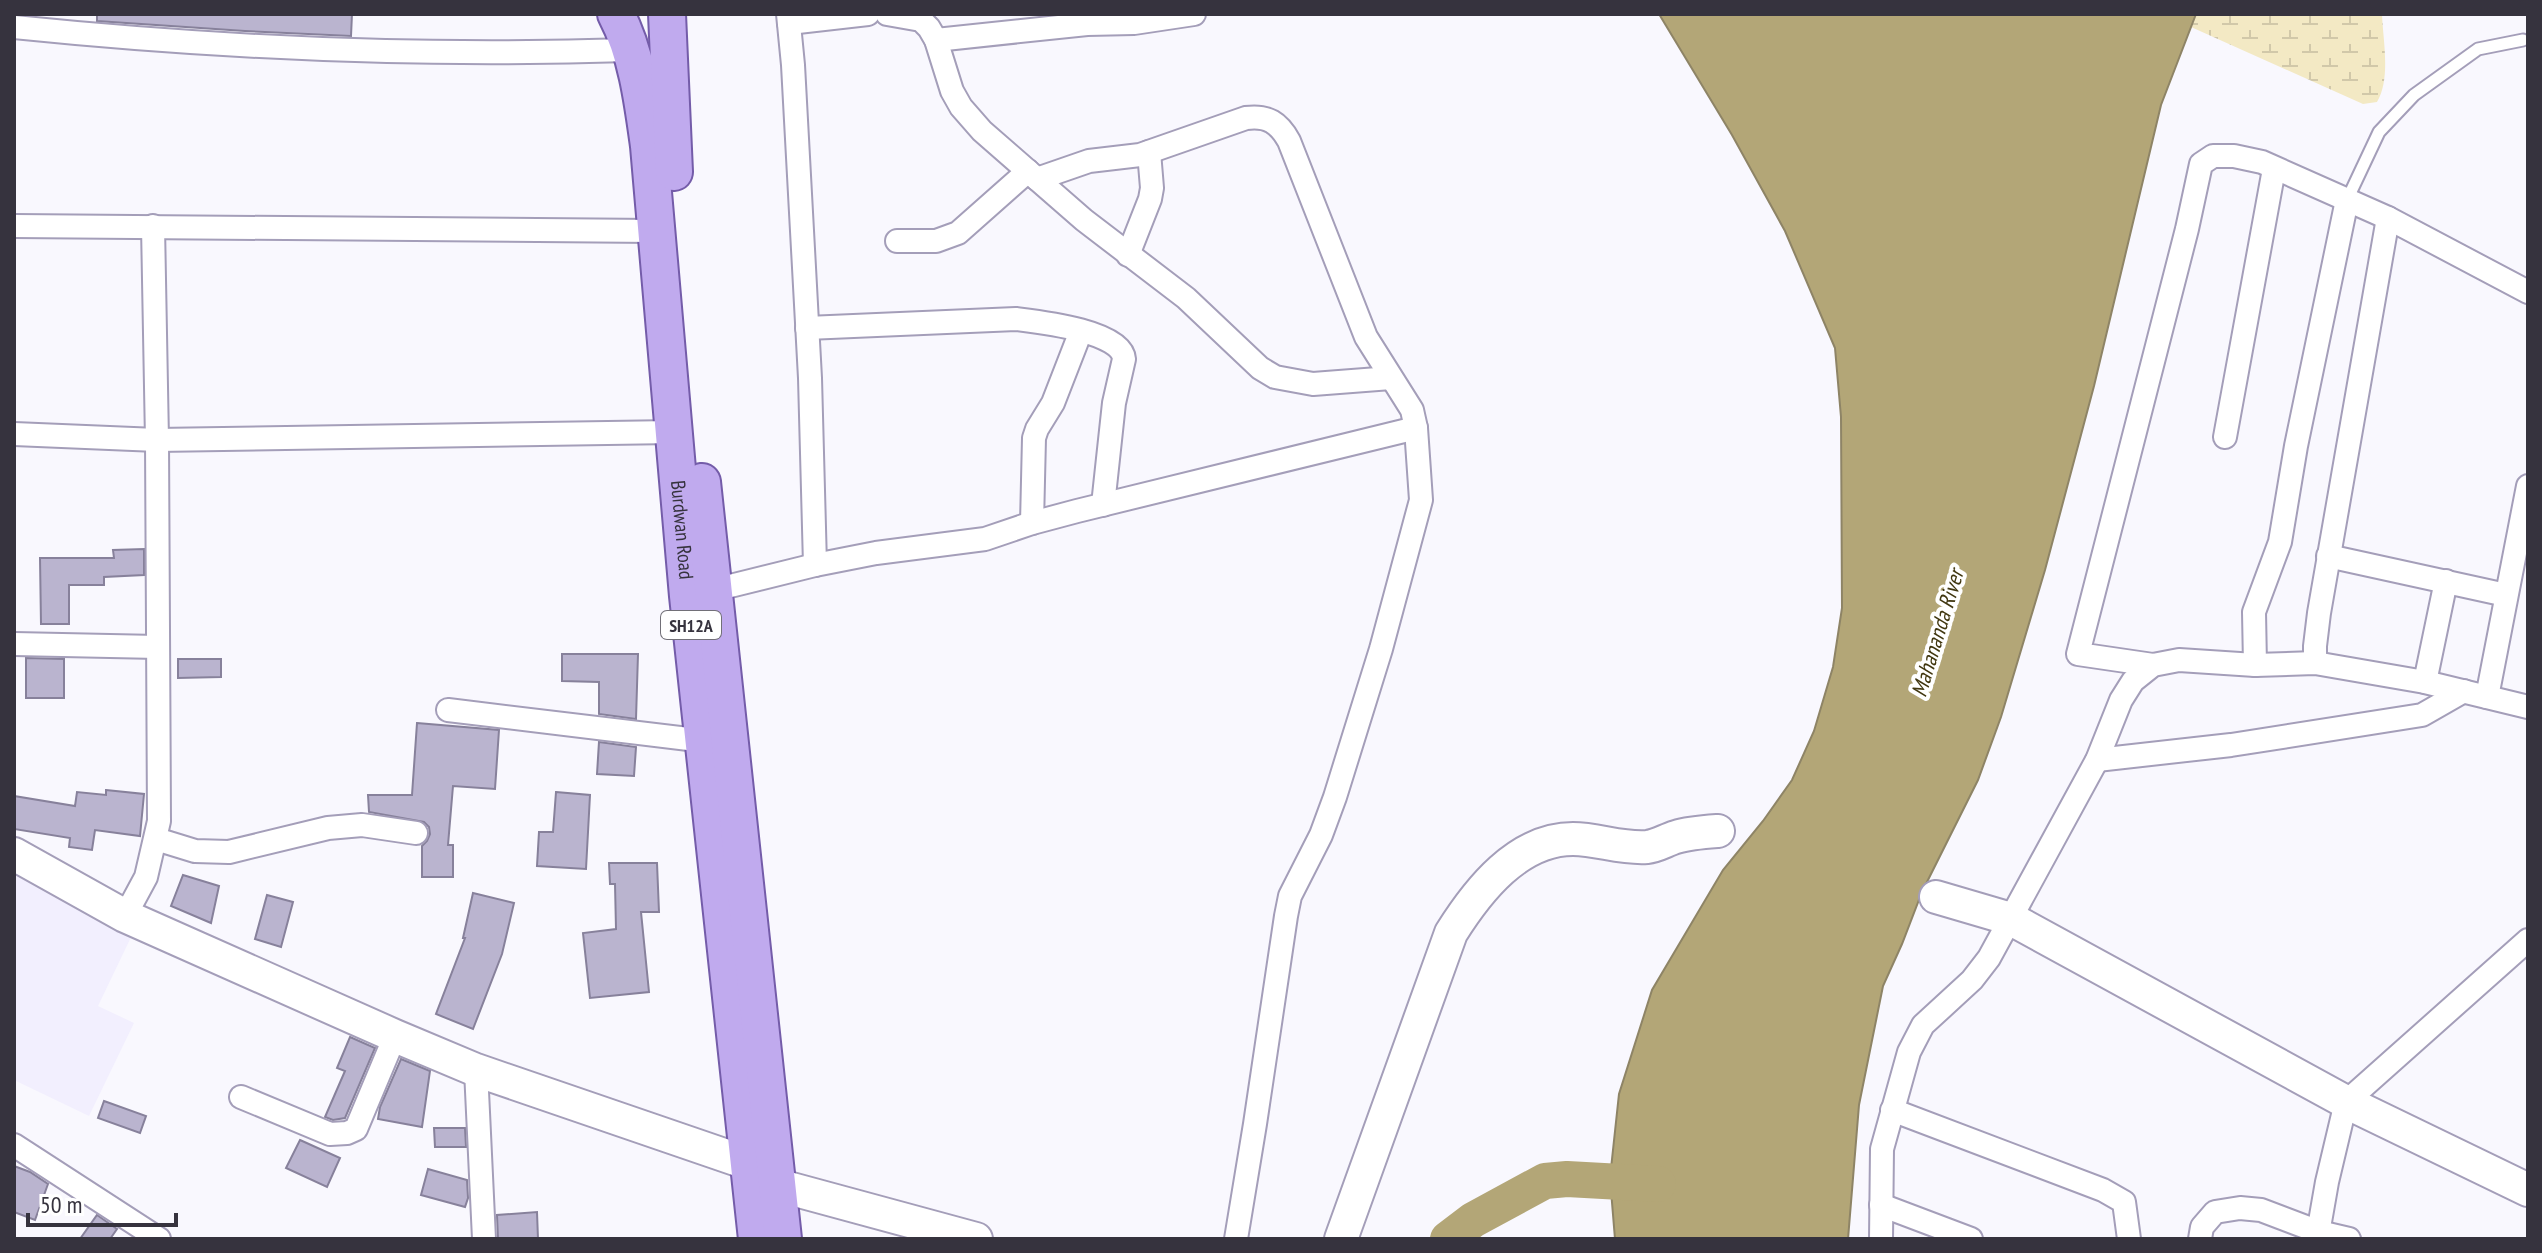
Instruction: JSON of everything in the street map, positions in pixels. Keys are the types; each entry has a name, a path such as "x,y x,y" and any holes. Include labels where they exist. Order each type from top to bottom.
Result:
{"main road":[{"name":"Burdwan Road","path":"616,14 662,157 682,276 714,590 764,1174 757,1239"},
{"name":"Burdwan Road","path":"667,14 662,157 655,231 688,596 764,1174 783,1239"}],"street":[{"path":"815,565 807,328 788,18 868,14"},
{"path":"887,14 921,20 936,40 946,77 961,107 982,131 1128,255 1186,298 1260,368 1275,377 1313,384 1391,378"},
{"path":"936,40 1086,19 1134,23 1194,14"},
{"path":"14,27 160,42 360,52 629,50"},
{"path":"897,241 936,241 958,233 1032,175 1089,161 1129,158 1260,116 1281,127 1289,141 1366,337 1412,410 1422,485 1421,500 1381,649 1335,797 1321,835 1290,896 1236,1239"},
{"path":"1128,255 1150,199 1149,152"},
{"path":"2528,292 2388,218 2262,162 2234,156 2213,156 2201,164 2078,654 2153,665 2179,660 2255,665 2315,663 2425,682 2528,707"},
{"path":"2225,437 2274,169"},
{"path":"2255,665 2254,612 2283,527 2296,446 2347,200"},
{"path":"2315,663 2317,624 2328,556 2388,218"},
{"path":"14,226 655,231"},
{"path":"125,916 146,877 159,821 153,226"},
{"path":"807,328 1016,319 1049,323 1112,340 1123,352 1111,425 1103,505"},
{"path":"1032,523 1034,438 1053,403 1081,331"},
{"path":"714,590 876,553 972,542 1032,523 1416,428"},
{"path":"14,434 157,440 674,432"},
{"path":"2487,697 2528,486"},
{"path":"2328,556 2506,595"},
{"path":"2425,682 2446,581"},
{"path":"14,644 158,647"},
{"path":"1881,1239 1882,1149 1909,1052 1923,1025 1972,980 1989,958 2097,760 2121,700 2133,681 2153,665"},
{"path":"2097,760 2231,745 2422,715 2464,691"},
{"path":"448,710 705,741"},
{"path":"156,839 195,851 229,852 328,828 362,825 416,833"},
{"path":"1341,1239 1451,933 1466,909 1507,863 1542,845 1572,839 1631,848 1651,847 1677,837 1718,831"},
{"path":"14,854 125,916 476,1070 764,1174 976,1239"},
{"path":"1936,897 2011,919 2346,1102 2528,1190"},
{"path":"2318,1236 2346,1102 2528,940"},
{"path":"241,1097 330,1134 347,1133 356,1129 395,1036"},
{"path":"476,1070 484,1239"},
{"path":"1892,1110 2103,1190 2124,1202 2129,1239"},
{"path":"14,1145 159,1239"},
{"path":"1881,1205 1971,1239"},
{"path":"2200,1239 2202,1227 2215,1212 2240,1208 2261,1210 2318,1236 2349,1239"}],"lane":[{"path":"2347,200 2379,132 2414,95 2478,49 2523,40"}],"shaded area":[{"path":"14,859 41,874 38,887 133,933 98,1006 134,1023 89,1116 14,1080"}],"green space":[{"path":"2196,14 2382,14 2385,71 2377,102 2363,104 2191,27"}],"water":[{"name":"Mahananda River","path":"1659,14 2196,14 2161,105 2094,386 2045,570 2001,717 1978,780 1922,892 1883,986 1859,1105 1848,1239 1615,1239 1610,1178 1619,1094 1652,990 1723,870 1792,780 1814,731 1833,667 1842,608 1841,417 1835,348 1785,231"}],"building":[{"path":"97,14 352,14 351,36 97,21"},
{"path":"144,549 144,575 104,577 104,585 69,585 69,624 41,624 40,558 114,558 113,550"},
{"path":"562,654 638,654 636,719 599,714 599,682 562,681"},
{"path":"26,658 64,659 64,698 26,698"},
{"path":"178,659 221,659 221,677 178,678"},
{"path":"417,723 499,730 495,789 453,786 448,845 453,845 453,877 422,877 422,846 430,834 424,822 369,812 368,795 412,795"},
{"path":"599,742 636,747 634,776 597,774"},
{"path":"106,790 144,794 140,836 95,830 92,850 69,847 70,838 14,829 14,796 75,806 77,792 106,795"},
{"path":"556,792 590,795 586,869 537,866 539,832 553,832"},
{"path":"609,863 657,863 659,912 641,912 649,992 590,998 583,933 616,929 615,884 610,884"},
{"path":"183,875 219,886 211,923 171,906"},
{"path":"473,893 514,903 502,954 473,1029 436,1014 465,938"},
{"path":"267,895 293,902 281,947 255,939"},
{"path":"350,1037 375,1048 345,1118 333,1120 325,1117 345,1071 337,1068"},
{"path":"401,1059 430,1071 422,1127 378,1119 380,1107"},
{"path":"104,1101 146,1116 140,1133 98,1118"},
{"path":"434,1128 465,1128 466,1147 435,1147"},
{"path":"300,1140 340,1158 327,1187 286,1168"},
{"path":"14,1166 48,1184 35,1220 14,1212"},
{"path":"428,1169 467,1180 465,1207 421,1195"},
{"path":"537,1212 538,1239 498,1239 497,1215"},
{"path":"97,1215 117,1229 110,1239 80,1239"}],"waterway":[{"path":"1448,1239 1473,1220 1545,1181 1567,1179 1658,1184"}]}
